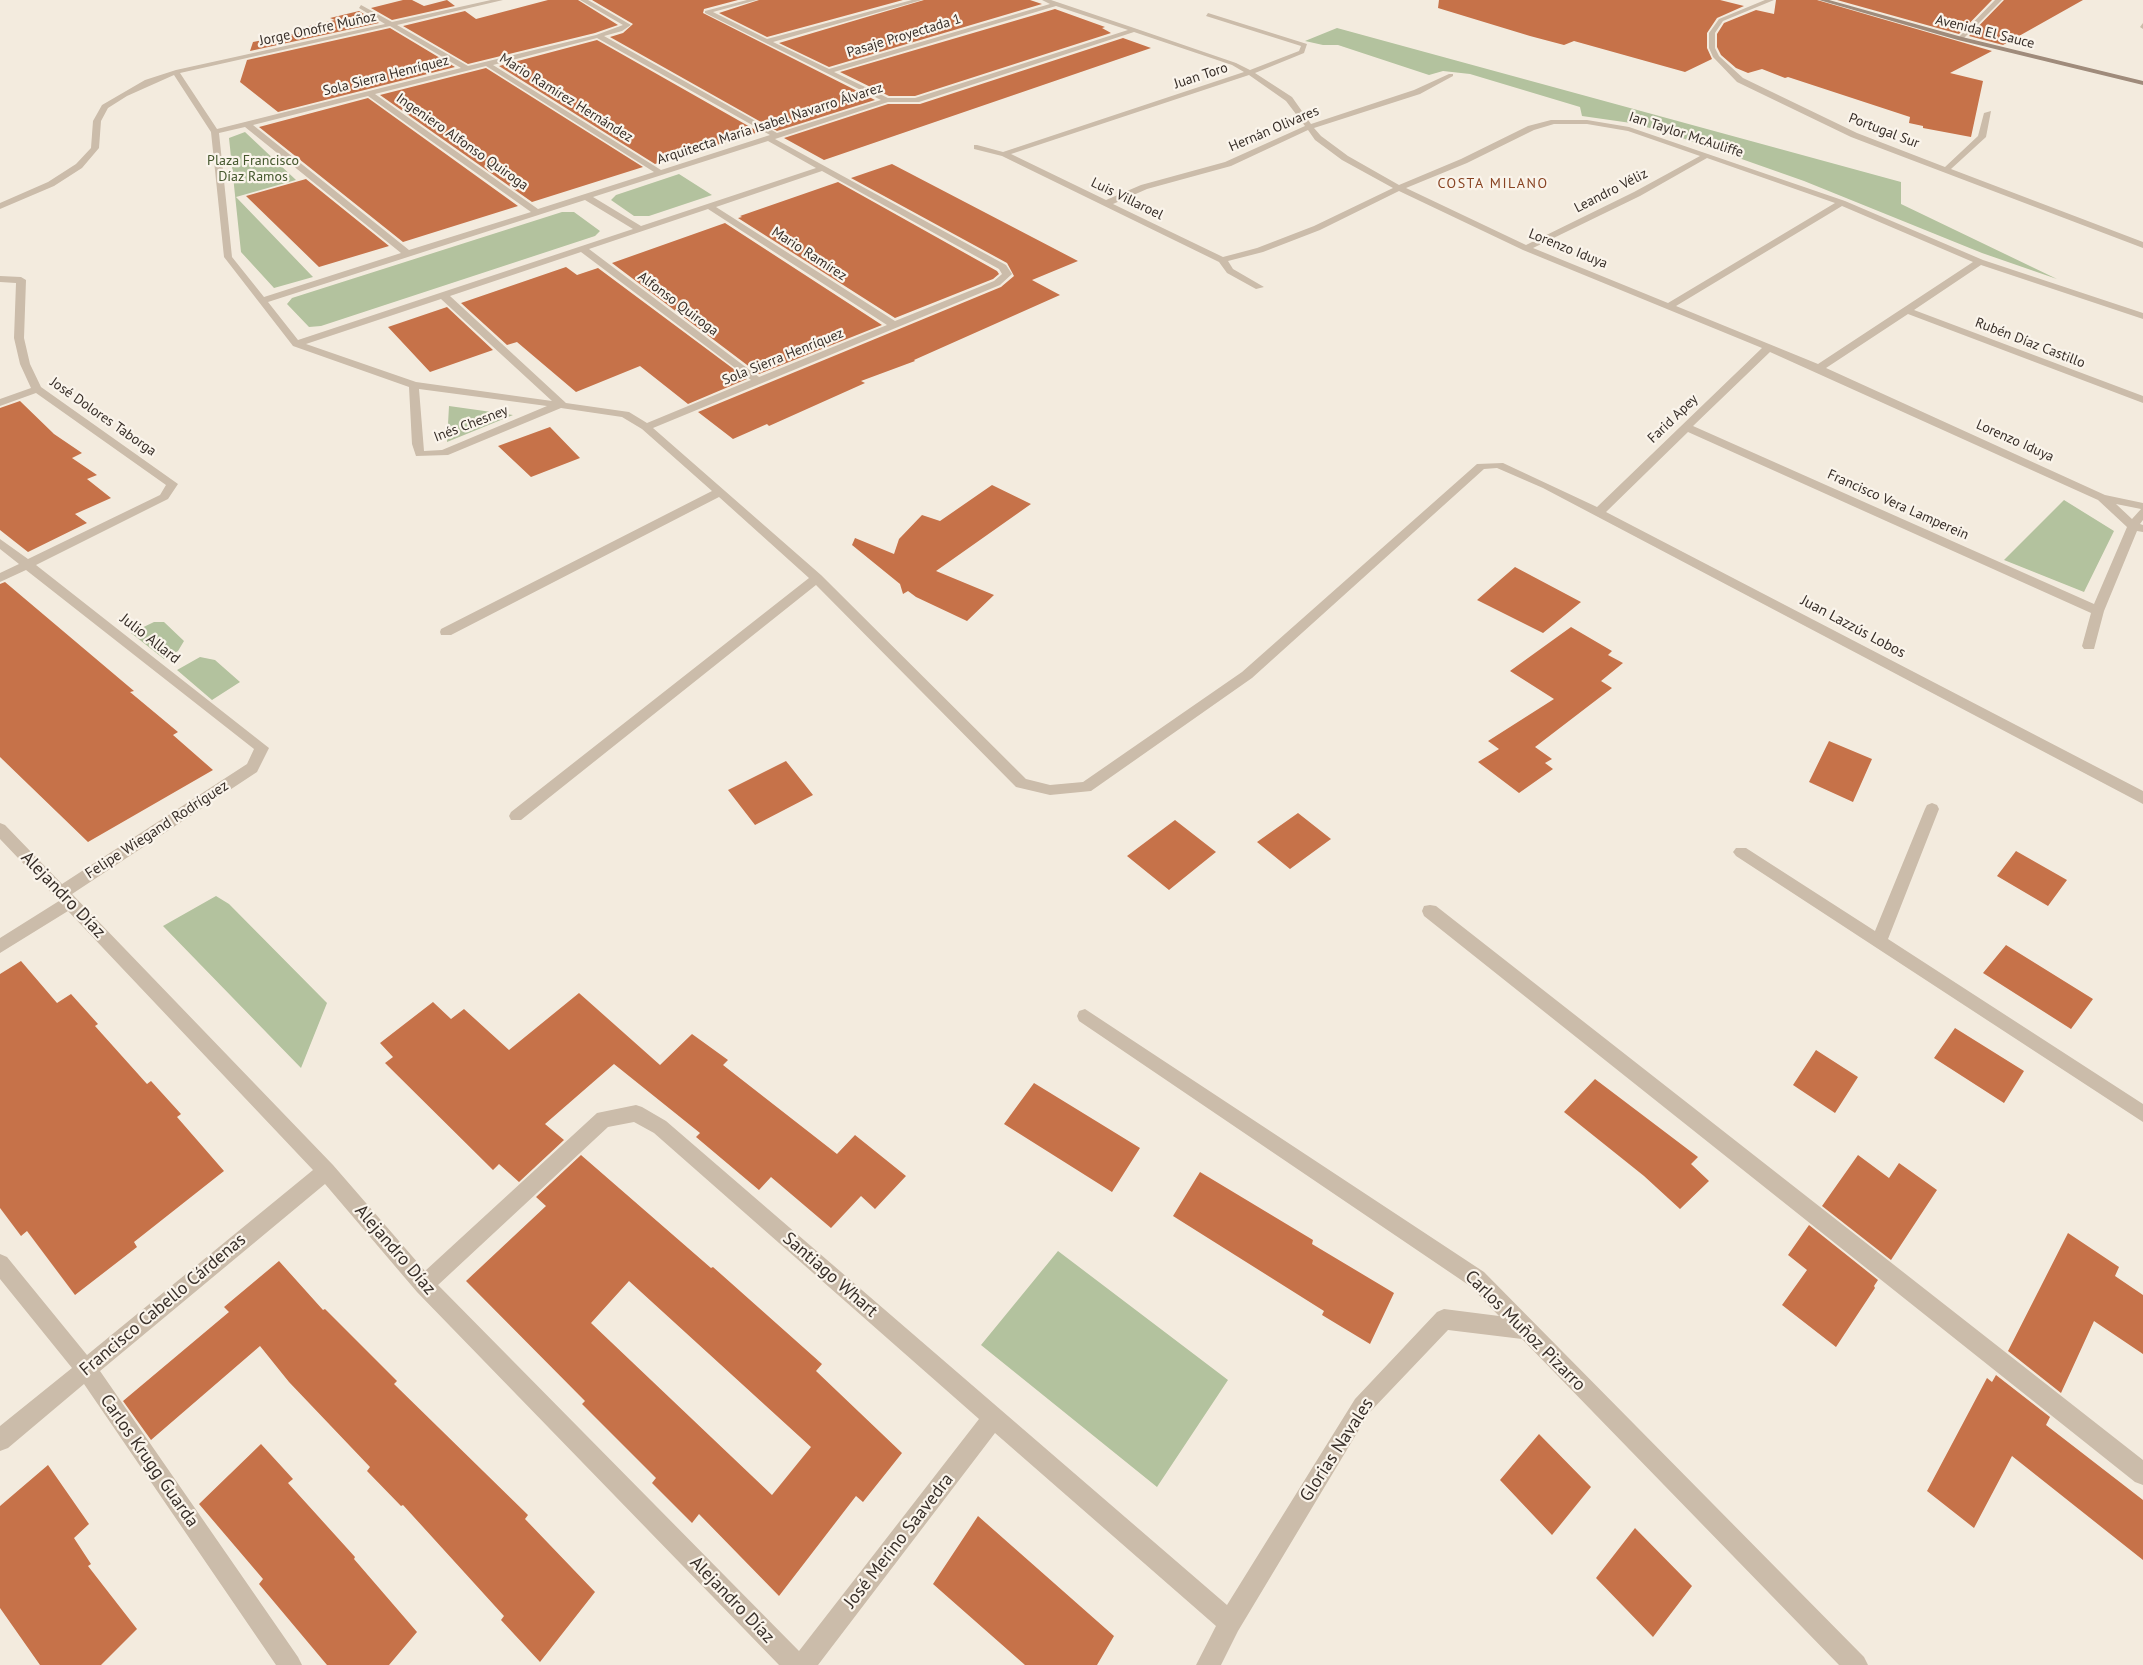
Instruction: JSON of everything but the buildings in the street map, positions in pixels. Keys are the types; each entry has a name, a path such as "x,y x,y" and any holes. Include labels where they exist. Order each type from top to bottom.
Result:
{"street":[{"name":"Jorge Onofre Muñoz","path":"177,72 500,0"},
{"name":"Sola Sierra Henríquez","path":"215,132 598,36 620,30 628,25 583,0"},
{"path":"754,0 707,12 887,99"},
{"path":"767,41 919,0"},
{"name":"Lorenzo Iduya","path":"1045,0 1234,64 1289,99 1298,108 1308,127 1345,159 1399,188 1526,248 1819,368 2102,498 2143,506"},
{"name":"Portugal Sur","path":"1772,0 1721,20 1715,26 1711,40 1716,57 1752,88 1844,131 2143,244"},
{"name":"Avenida El Sauce","path":"1822,0 1960,39 2143,83"},
{"path":"1960,39 1999,0"},
{"name":"Pasaje Proyectada 1","path":"829,71 1055,4"},
{"path":"361,7 468,69"},
{"name":"Juan Toro","path":"1004,154 1248,72 1302,52 1305,45 1208,15"},
{"name":"Arquitecta María Isabel Navarro Álvarez","path":"264,300 887,99 916,100 1135,30"},
{"name":"Sola Sierra Henríquez","path":"598,36 824,168 1003,267 1007,274 997,283 646,427"},
{"name":"Mario Ramírez Hernández","path":"487,64 661,173"},
{"path":"0,206 42,188 79,166 95,148 97,121 105,107 135,88 177,72 215,132 228,257 264,300 296,344 414,385 625,414 646,427"},
{"name":"Hernán Olivares","path":"1107,203 1144,186 1228,164 1308,127 1417,92 1451,75"},
{"name":"Ingeniero Alfonso Quiroga","path":"370,94 538,213"},
{"path":"1947,169 1982,137 1988,113"},
{"name":"Ian Taylor McAuliffe","path":"1222,260 1260,250 1317,228 1531,128 1554,123 1587,122 1629,129 1707,155 1842,203 1980,262 2143,316"},
{"path":"248,125 408,254"},
{"name":"Luis Villaroel","path":"977,147 1004,154 1222,260 1230,271 1259,287"},
{"name":"Leandro Véliz","path":"1526,248 1637,194 1707,155"},
{"path":"296,344 824,168"},
{"path":"587,197 640,229"},
{"path":"1669,306 1842,203"},
{"name":"Mario Ramírez","path":"709,206 894,325"},
{"name":"Alfonso Quiroga","path":"582,248 758,381"},
{"path":"1819,368 1980,262"},
{"name":"José Dolores Taborga","path":"0,279 21,280 19,338 25,364 37,389 172,484 164,497 28,564"},
{"path":"443,295 562,404"},
{"name":"Rubén Díaz Castillo","path":"1906,310 2143,400"},
{"name":"Farid Apey","path":"1598,513 1769,347"},
{"name":"Inés Chesney","path":"414,385 417,444 420,454 444,453 562,404"},
{"path":"0,403 37,389"},
{"name":"Juan Lazzús Lobos","path":"646,427 817,578 1021,783 1050,790 1086,787 1246,675 1481,466 1499,465 1547,486 2143,798"},
{"name":"Francisco Vera Lamperein","path":"1686,427 2098,611"},
{"path":"446,632 720,492"},
{"name":"Lorenzo Iduya","path":"2102,498 2138,528"},
{"path":"2090,646 2098,611 2138,528 2143,512"},
{"name":"Julio Allard","path":"0,543 262,748 252,768"},
{"path":"0,578 28,564"},
{"path":"516,816 817,578"},
{"name":"Felipe Wiegand Rodríguez","path":"0,946 65,897 252,768"},
{"path":"1879,941 1932,809"},
{"name":"Alejandro Díaz","path":"0,829 326,1171 424,1285 796,1665"},
{"path":"1741,852 2143,1114"},
{"path":"1430,911 2143,1474"},
{"name":"Carlos Muñoz Pizarro","path":"1085,1016 1477,1279 1856,1665"},
{"name":"Santiago Whart","path":"424,1285 603,1119 636,1113 660,1127 1230,1623"},
{"name":"Francisco Cabello Cárdenas","path":"0,1440 326,1171"},
{"name":"Carlos Krugg Guarda","path":"0,1263 86,1369 290,1665"},
{"name":"Glorias Navales","path":"1208,1665 1230,1623 1362,1406 1444,1319 1524,1329"},
{"name":"José Merino Saavedra","path":"803,1665 994,1417"}],"green space":[{"path":"1337,28 1901,182 1901,204 2057,279 1982,253 1804,181 1665,132 1631,123 1582,116 1580,107 1470,74 1443,71 1429,75 1338,45 1323,45 1305,41"},
{"name":"Plaza Francisco Díaz Ramos","path":"245,132 296,180 236,197 313,277 274,288 241,252 229,138"},
{"path":"679,174 712,195 649,216 634,216 611,200 616,195"},
{"path":"562,212 574,212 600,231 595,236 321,326 309,327 287,304 292,298"},
{"path":"449,406 513,415 447,442"},
{"path":"2064,500 2114,531 2084,592 2004,560"},
{"path":"154,622 164,622 184,641 178,651 164,659 131,633"},
{"path":"200,657 215,660 240,682 212,700 177,670"},
{"path":"216,896 229,904 327,1003 301,1068 163,926"},
{"path":"1058,1251 1228,1380 1157,1487 981,1345"}],"district":[{"name":"COSTA MILANO","path":"1493,184"}]}
